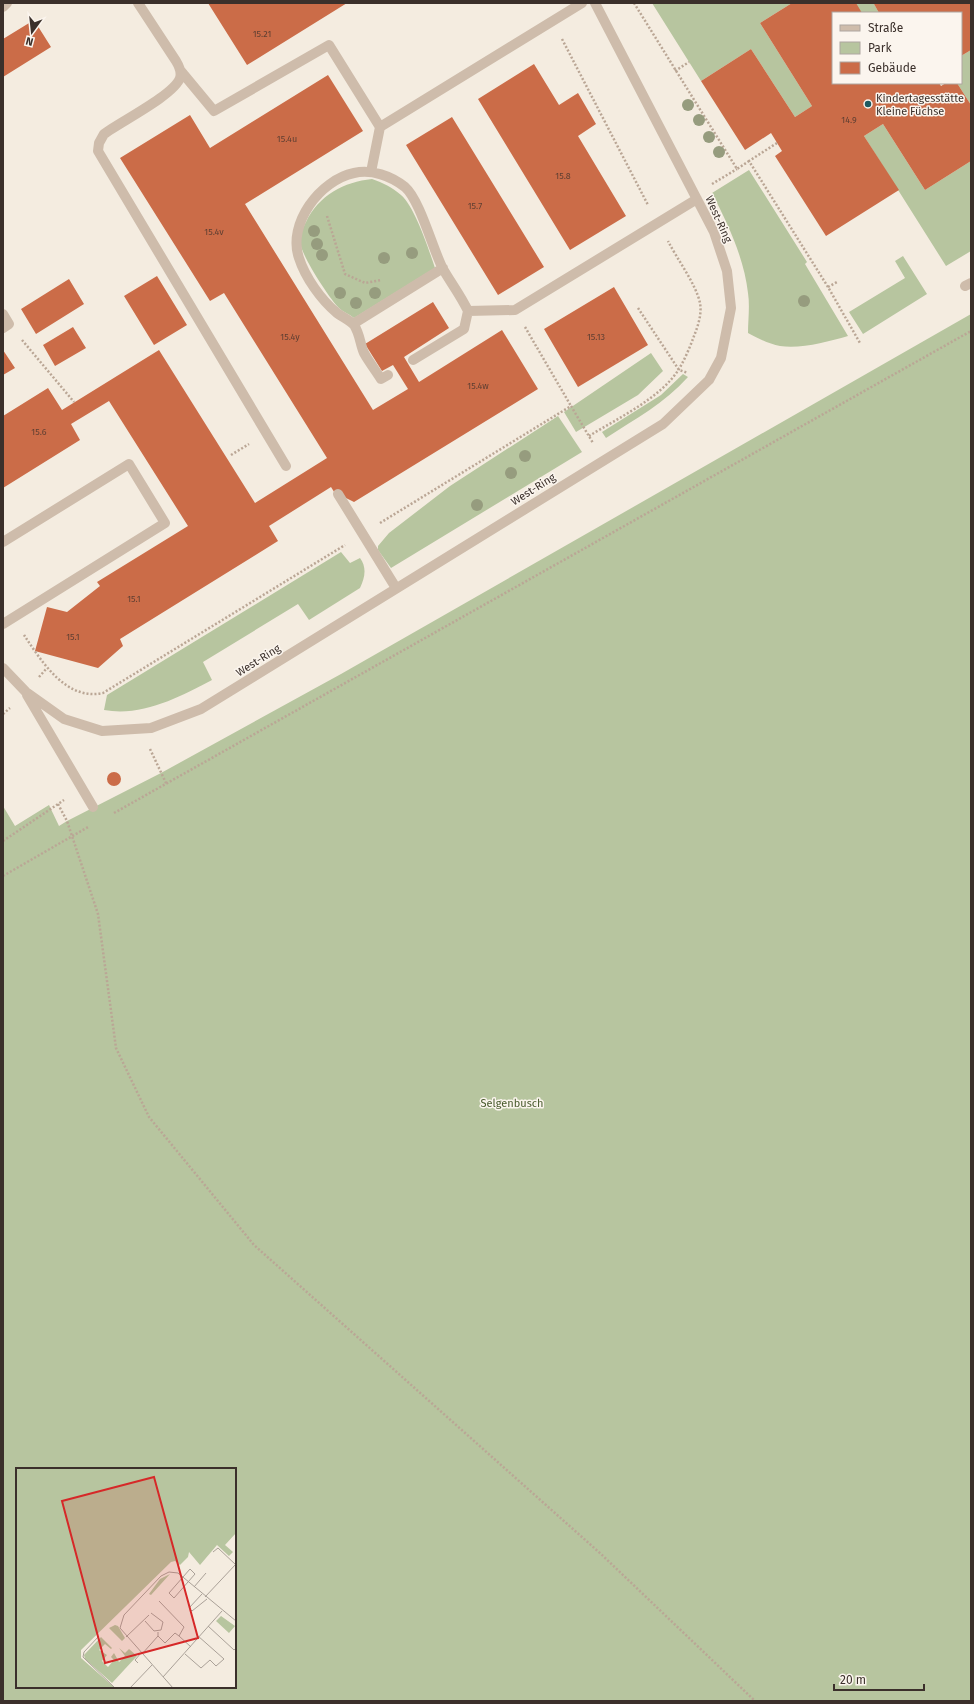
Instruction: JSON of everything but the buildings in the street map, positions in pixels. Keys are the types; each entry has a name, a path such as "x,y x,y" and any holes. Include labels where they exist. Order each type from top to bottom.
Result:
{"street":[{"path":"3,7 7,3"},
{"path":"138,3 176,61 180,70 214,111 329,45 380,126 371,172"},
{"path":"380,126 582,3"},
{"name":"West-Ring","path":"3,668 26,692 64,719 102,731 151,728 201,709 663,424 709,380 721,358 731,308 727,271 714,232 599,5"},
{"path":"180,70 178,81 170,92 104,134 99,143 98,151 286,466"},
{"path":"388,375 381,379 364,353 353,324 336,312 323,298 305,272 295,243 306,210 317,197 335,181 354,173 371,172 391,177 407,188 418,208 443,268 468,311 464,330 413,360"},
{"path":"468,311 515,310 696,197"},
{"path":"353,324 443,268"},
{"path":"3,314 6,326"},
{"path":"3,542 129,464 165,523 3,624"},
{"path":"338,494 396,588"},
{"path":"26,692 93,807"}],"path":[{"path":"634,3 737,169"},
{"path":"675,71 689,62"},
{"path":"696,197 776,143"},
{"path":"749,161 828,287 860,343"},
{"path":"317,197 326,215 345,274 365,283 385,280"},
{"path":"828,287 837,282"},
{"path":"638,308 679,370 709,380"},
{"path":"515,310 604,460"},
{"path":"6,326 74,402"},
{"path":"107,816 971,331"},
{"path":"12,618 47,668 62,682 87,694 103,693 571,406"},
{"path":"141,729 166,783"},
{"path":"3,841 82,788"},
{"path":"58,804 68,821 98,914 116,1048 149,1117 254,1245 601,1554 755,1701"},
{"path":"3,876 89,826"}],"green space":[{"path":"652,3 792,3 760,23 812,106 795,117 751,49 701,81"},
{"path":"856,3 875,3 874,4 878,12 849,12"},
{"path":"971,50 971,105 958,84 962,84 962,55"},
{"path":"883,124 925,190 971,161 971,251 946,266 864,136"},
{"path":"749,170 807,262 805,264 848,336 831,341 797,347 788,347 772,344 748,333 749,298 743,267 724,217 712,193"},
{"path":"372,179 391,187 406,201 421,229 435,268 354,318 342,311 334,303 310,266 300,240 304,226 311,213 325,197 352,183"},
{"path":"903,256 927,294 863,334 849,312 905,278 895,261"},
{"name":"Selgenbusch","path":"971,314 971,1701 3,1701 3,806 15,826 49,805 59,826 161,773 341,674"},
{"path":"651,353 663,371 638,395 576,432 564,412"},
{"path":"683,374 688,377 670,395 606,438 602,432 661,395"},
{"path":"558,416 582,452 391,568 378,550 378,546 389,533 450,486"},
{"path":"341,552 350,563 360,558 362,561 364,565 364,573 360,588 309,620 298,604 203,662 212,680 187,693 160,704 132,711 104,710 107,695"}],"place":[{"name":"Kindertagesstätte Kleine Füchse","path":"868,104"}]}
